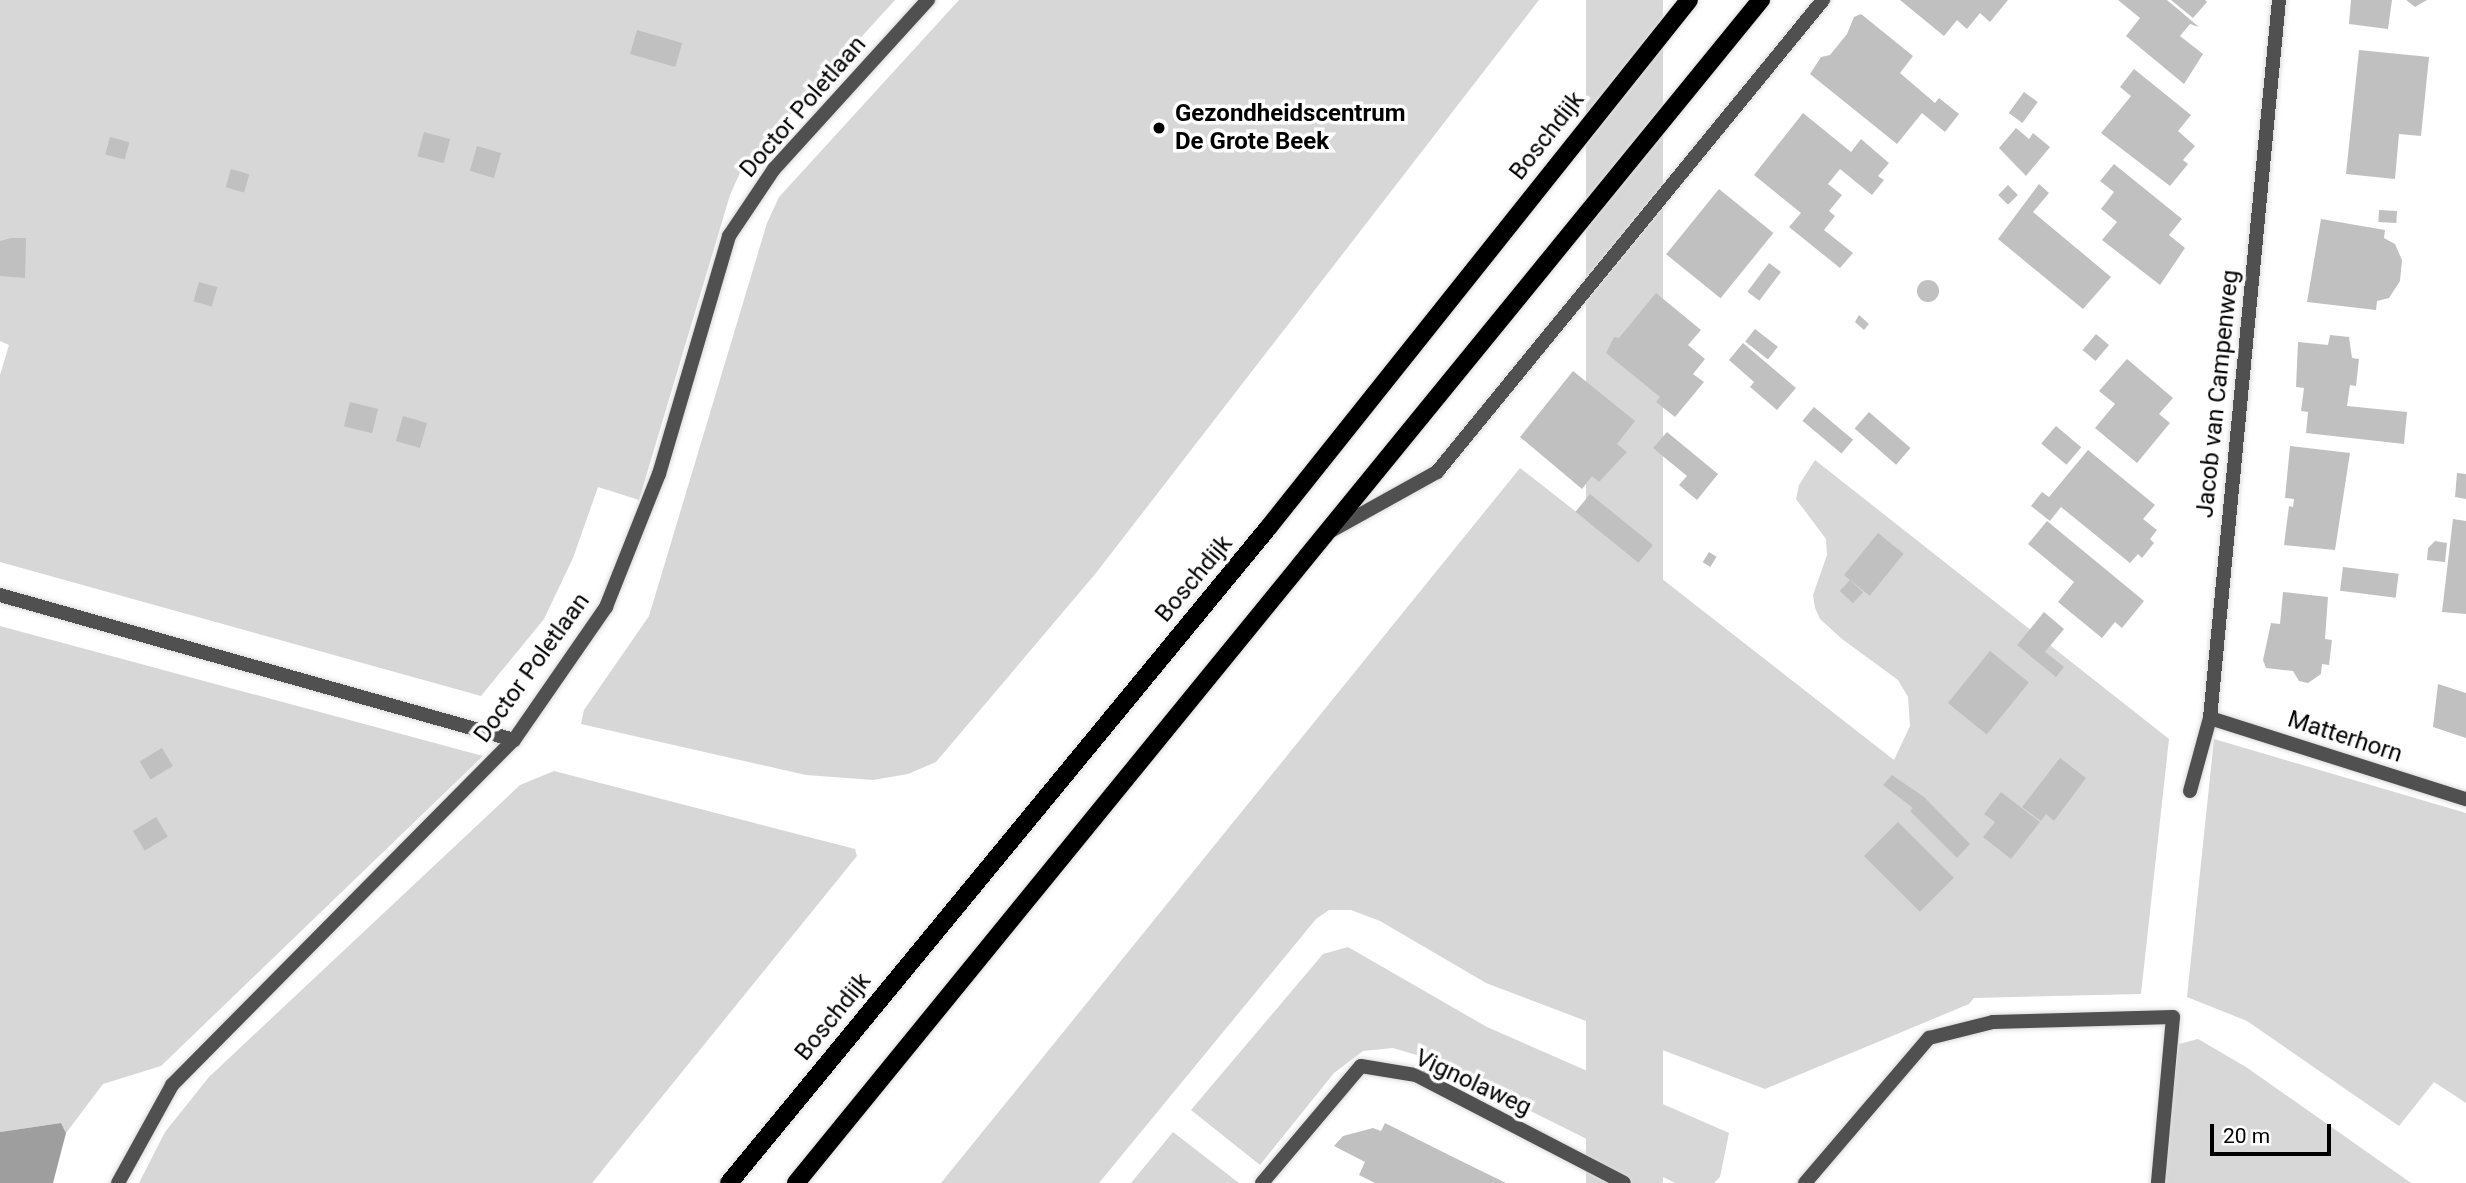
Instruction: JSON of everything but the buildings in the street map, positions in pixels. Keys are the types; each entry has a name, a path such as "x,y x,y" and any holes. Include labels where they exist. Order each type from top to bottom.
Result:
{"main road":[{"name":"Boschdijk","path":"729,1183 1268,527 1689,0"},
{"path":"796,1183 1761,0"}],"street":[{"name":"Doctor Poletlaan","path":"118,1183 172,1085 514,740 606,607 659,474 729,236 774,169 928,0"},
{"path":"1329,532 1437,472 1823,0"},
{"name":"Jacob van Campenweg","path":"2190,790 2210,718 2279,0"},
{"path":"0,595 514,740"},
{"name":"Matterhorn","path":"2210,718 2466,799"},
{"path":"1805,1183 1929,1038 1993,1022 2173,1017 2158,1183"},
{"name":"Vignolaweg","path":"1262,1183 1361,1066 1416,1075 1624,1183"}],"shaded area":[{"path":"0,0 895,0 742,168 730,195 639,500 598,487 573,558 544,619 481,696 0,562 0,375 9,345 0,341"},
{"path":"959,0 1539,0 1096,573 936,762 908,774 873,780 806,775 581,724 584,710 649,616 767,223 779,197"},
{"path":"1586,0 1663,0 1663,1183 1586,1183"},
{"path":"1815,460 2169,739 2141,994 1974,998 1969,1004 1765,1089 1486,983 1380,921 1351,910 1329,910 1316,919 1099,1183 941,1183 1520,468 1894,760 1910,726 1908,697 1898,680 1842,639 1820,619 1815,608 1813,595 1827,555 1826,539 1796,499 1799,485"},
{"path":"0,626 483,756 161,1066 103,1084 66,1133 61,1123 0,1132"},
{"path":"2214,739 2466,813 2466,1103 2434,1082 2399,1126 2247,1021 2187,997"},
{"path":"554,771 855,849 857,856 592,1183 139,1183 165,1132 209,1077 520,785"},
{"path":"1348,947 1487,1027 1729,1133 1720,1177 1714,1183 1675,1183 1420,1056 1393,1048 1363,1051 1334,1073 1260,1165 1191,1110 1323,954"},
{"path":"2198,1039 2246,1067 2411,1183 2162,1183 2179,1044"},
{"path":"61,1123 66,1133 53,1183 0,1183 0,1132"},
{"path":"1173,1132 1239,1183 1131,1183"}],"place":[{"name":"Gezondheidscentrum De Grote Beek","path":"1159,128"}]}
